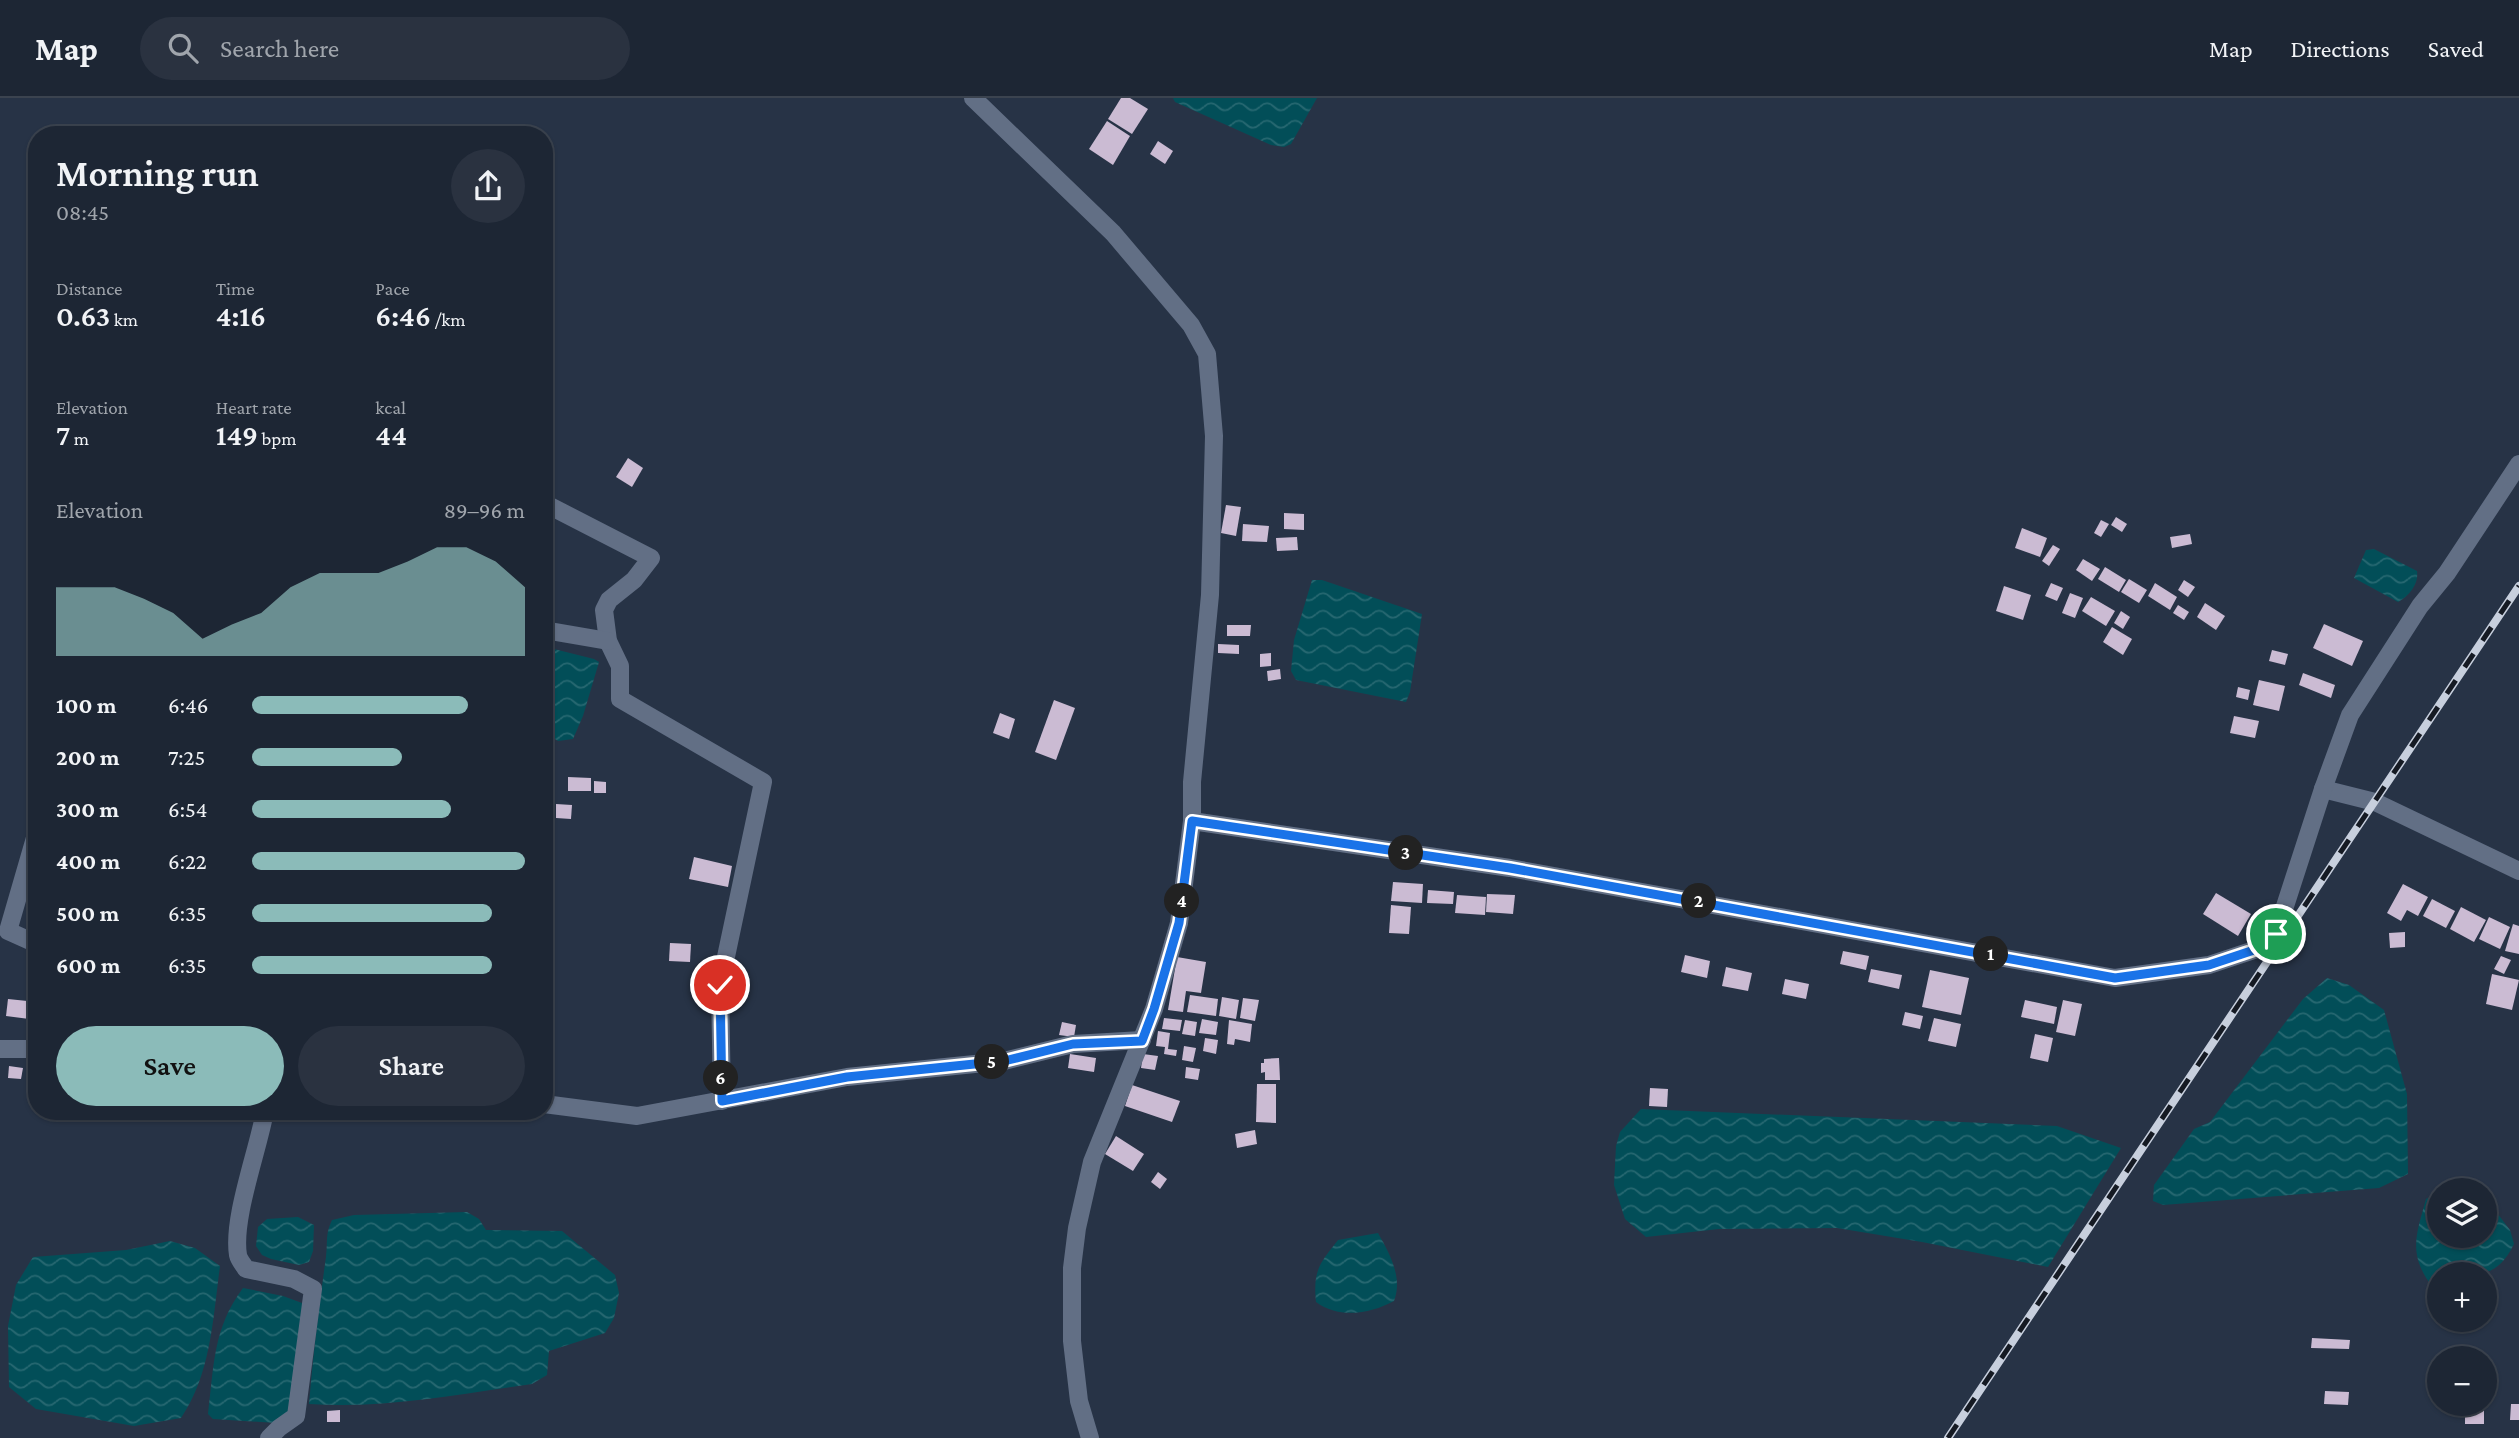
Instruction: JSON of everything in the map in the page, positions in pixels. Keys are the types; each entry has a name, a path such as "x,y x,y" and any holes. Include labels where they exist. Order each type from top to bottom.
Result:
{"street":[{"path":"973,98 1113,233 1191,325 1207,354 1214,436 1210,595 1192,782 1192,821 1179,923 1154,1009 1093,1162 1077,1228 1074,1255 1072,1341 1079,1401 1090,1438"},
{"path":"1192,821 1510,868 2115,978 2209,965 2266,946 2276,934 2350,715 2420,606 2447,573 2519,464"},
{"path":"553,508 651,558 634,580 609,600 604,610 608,641 620,666 620,699 763,782 720,985 722,1101"},
{"path":"553,632 608,641"},
{"path":"2323,789 2375,802 2519,871"},
{"path":"28,862 8,931 28,940"},
{"path":"553,1105 637,1116 847,1077 1004,1061 1073,1044 1142,1041"},
{"path":"0,1049 28,1049"},
{"path":"263,1120 238,1226 238,1257 246,1269 294,1279 313,1289 296,1416 269,1438"}],"water":[{"path":"1173,98 1317,98 1291,144 1284,147 1271,145 1175,102"},
{"path":"2374,549 2417,571 2412,589 2398,602 2354,578 2366,550"},
{"path":"1312,580 1322,580 1422,614 1410,692 1406,702 1296,680 1291,671 1294,640"},
{"path":"553,650 599,662 583,716 573,739 558,741 553,738"},
{"path":"2327,978 2349,985 2384,1010 2407,1094 2408,1174 2379,1188 2163,1205 2153,1201 2154,1185 2194,1129 2210,1122 2303,999"},
{"path":"1641,1109 2057,1126 2121,1148 2048,1267 1837,1228 1719,1229 1646,1237 1625,1219 1614,1185 1616,1146 1620,1132"},
{"path":"2426,1199 2427,1248 2497,1248 2497,1213 2510,1230 2514,1244 2507,1256 2497,1266 2497,1262 2427,1262 2427,1279 2416,1251"},
{"path":"467,1212 479,1219 486,1230 562,1231 615,1275 619,1293 614,1318 605,1333 549,1351 547,1375 532,1384 393,1403 309,1404 328,1234 332,1220 354,1215"},
{"path":"298,1217 314,1225 313,1251 309,1262 299,1265 262,1255 256,1246 258,1227 267,1219"},
{"path":"1378,1233 1391,1258 1396,1275 1394,1301 1355,1313 1335,1311 1316,1302 1319,1268 1338,1240"},
{"path":"170,1241 195,1248 220,1266 205,1364 191,1401 181,1418 134,1426 36,1409 9,1387 8,1326 16,1285 33,1257 126,1250"},
{"path":"243,1288 283,1296 302,1303 304,1314 294,1406 276,1423 213,1419 208,1414 220,1333"}],"building":[{"path":"1121,98 1130,98 1148,109 1132,134 1108,119"},
{"path":"1107,121 1130,136 1113,165 1089,149"},
{"path":"1158,141 1173,151 1165,164 1150,154"},
{"path":"628,458 643,468 632,487 616,477"},
{"path":"1226,505 1241,507 1236,536 1221,533"},
{"path":"1284,513 1304,514 1304,530 1284,529"},
{"path":"2116,517 2127,524 2122,532 2111,525"},
{"path":"2101,520 2109,524 2101,537 2094,533"},
{"path":"1243,524 1269,526 1267,542 1242,541"},
{"path":"2022,528 2047,538 2040,557 2015,548"},
{"path":"2190,534 2192,544 2172,548 2170,537"},
{"path":"1297,537 1298,550 1277,551 1276,538"},
{"path":"2053,545 2060,549 2049,566 2042,561"},
{"path":"2083,559 2100,569 2092,581 2076,570"},
{"path":"2105,567 2126,580 2119,592 2098,579"},
{"path":"2129,579 2147,590 2139,603 2121,592"},
{"path":"2184,580 2195,587 2188,597 2178,590"},
{"path":"2051,583 2063,588 2057,601 2045,596"},
{"path":"2155,583 2177,597 2170,610 2148,596"},
{"path":"2004,586 2031,595 2023,620 1996,611"},
{"path":"2070,593 2083,598 2075,618 2062,613"},
{"path":"2091,597 2115,611 2106,626 2082,611"},
{"path":"2205,603 2225,616 2216,630 2197,617"},
{"path":"2178,605 2189,612 2184,620 2173,613"},
{"path":"2121,611 2130,617 2123,629 2114,623"},
{"path":"2324,624 2363,641 2352,666 2313,648"},
{"path":"1227,625 1251,625 1250,636 1227,636"},
{"path":"2112,627 2132,639 2123,655 2103,642"},
{"path":"1218,644 1239,645 1239,654 1218,653"},
{"path":"2272,650 2288,654 2285,665 2269,661"},
{"path":"1271,653 1271,666 1260,667 1260,654"},
{"path":"1280,669 1281,679 1268,681 1267,671"},
{"path":"2303,673 2335,685 2331,698 2299,685"},
{"path":"2259,680 2285,686 2279,711 2253,705"},
{"path":"2238,687 2250,690 2248,700 2236,697"},
{"path":"1054,700 1075,708 1056,760 1035,752"},
{"path":"1000,713 1015,719 1009,739 993,733"},
{"path":"2234,716 2259,721 2255,738 2230,733"},
{"path":"568,777 591,778 591,791 568,791"},
{"path":"594,781 606,782 606,793 594,793"},
{"path":"556,804 572,805 571,819 556,818"},
{"path":"694,857 732,866 728,887 689,879"},
{"path":"1393,882 1423,884 1422,903 1391,901"},
{"path":"2403,884 2428,897 2418,916 2407,910 2401,921 2387,913"},
{"path":"1428,890 1454,892 1453,904 1427,903"},
{"path":"2216,893 2251,914 2238,936 2203,914"},
{"path":"1487,894 1515,895 1513,914 1486,912"},
{"path":"1457,895 1486,897 1485,915 1455,913"},
{"path":"2432,899 2455,911 2446,928 2423,916"},
{"path":"1391,905 1411,907 1409,934 1389,933"},
{"path":"2461,907 2486,920 2474,942 2450,929"},
{"path":"2489,917 2510,927 2500,949 2479,939"},
{"path":"2513,924 2519,926 2519,954 2505,951"},
{"path":"2405,932 2405,947 2390,948 2389,933"},
{"path":"670,943 691,944 690,962 669,961"},
{"path":"1843,951 1869,956 1866,970 1840,964"},
{"path":"1685,955 1710,961 1707,978 1681,972"},
{"path":"2501,956 2511,960 2504,974 2494,969"},
{"path":"1177,957 1206,962 1201,993 1186,991 1183,1012 1168,1010"},
{"path":"1726,967 1752,973 1748,991 1722,986"},
{"path":"1871,969 1902,975 1899,989 1868,982"},
{"path":"1930,970 1969,978 1961,1015 1922,1007"},
{"path":"2492,974 2519,980 2512,1010 2486,1004"},
{"path":"1785,979 1809,984 1806,999 1782,994"},
{"path":"1190,995 1218,999 1216,1016 1187,1012"},
{"path":"1222,997 1239,1000 1236,1019 1219,1016"},
{"path":"1243,998 1259,1000 1255,1021 1240,1018"},
{"path":"8,999 28,1001 28,1019 6,1016"},
{"path":"2025,1000 2057,1007 2054,1024 2021,1017"},
{"path":"2063,1000 2082,1004 2075,1036 2056,1032"},
{"path":"1905,1012 1923,1016 1920,1029 1902,1025"},
{"path":"1164,1018 1182,1020 1180,1031 1162,1029"},
{"path":"1934,1018 1961,1024 1956,1047 1928,1041"},
{"path":"1202,1019 1218,1022 1216,1035 1199,1033"},
{"path":"1185,1020 1197,1022 1195,1036 1182,1034"},
{"path":"1229,1020 1252,1024 1250,1042 1235,1039 1234,1045 1227,1044"},
{"path":"1062,1022 1076,1025 1074,1037 1059,1035"},
{"path":"1158,1031 1170,1033 1168,1049 1177,1050 1176,1056 1164,1054 1165,1047 1156,1046"},
{"path":"2035,1034 2053,1038 2048,1062 2030,1058"},
{"path":"1205,1038 1218,1040 1216,1054 1203,1051"},
{"path":"1184,1046 1196,1048 1193,1062 1182,1060"},
{"path":"1070,1054 1096,1058 1094,1072 1068,1068"},
{"path":"1143,1054 1158,1056 1155,1070 1141,1068"},
{"path":"1279,1058 1280,1080 1265,1080 1265,1072 1261,1073 1261,1063 1264,1063 1264,1059"},
{"path":"9,1066 23,1068 21,1079 8,1078"},
{"path":"1186,1067 1200,1069 1198,1080 1185,1078"},
{"path":"1257,1084 1276,1084 1276,1123 1256,1122"},
{"path":"1132,1085 1180,1101 1172,1122 1125,1106"},
{"path":"1650,1088 1668,1089 1667,1107 1649,1106"},
{"path":"1255,1130 1257,1144 1237,1148 1235,1134"},
{"path":"1116,1136 1144,1154 1133,1171 1105,1154"},
{"path":"1158,1172 1167,1179 1160,1189 1151,1182"},
{"path":"2312,1338 2350,1340 2349,1349 2311,1348"},
{"path":"2325,1391 2349,1392 2348,1405 2324,1404"},
{"path":"2511,1404 2519,1404 2519,1420 2510,1420"},
{"path":"340,1410 340,1422 327,1422 327,1411"},
{"path":"2465,1416 2484,1416 2484,1424 2465,1424"}],"railway":[{"path":"1948,1438 2519,586"}],"route":[{"path":"720,985 722,1101 847,1077 1004,1061 1073,1044 1142,1041 1179,923 1192,821 1510,868 2115,978 2209,965 2266,946 2276,934"}]}
